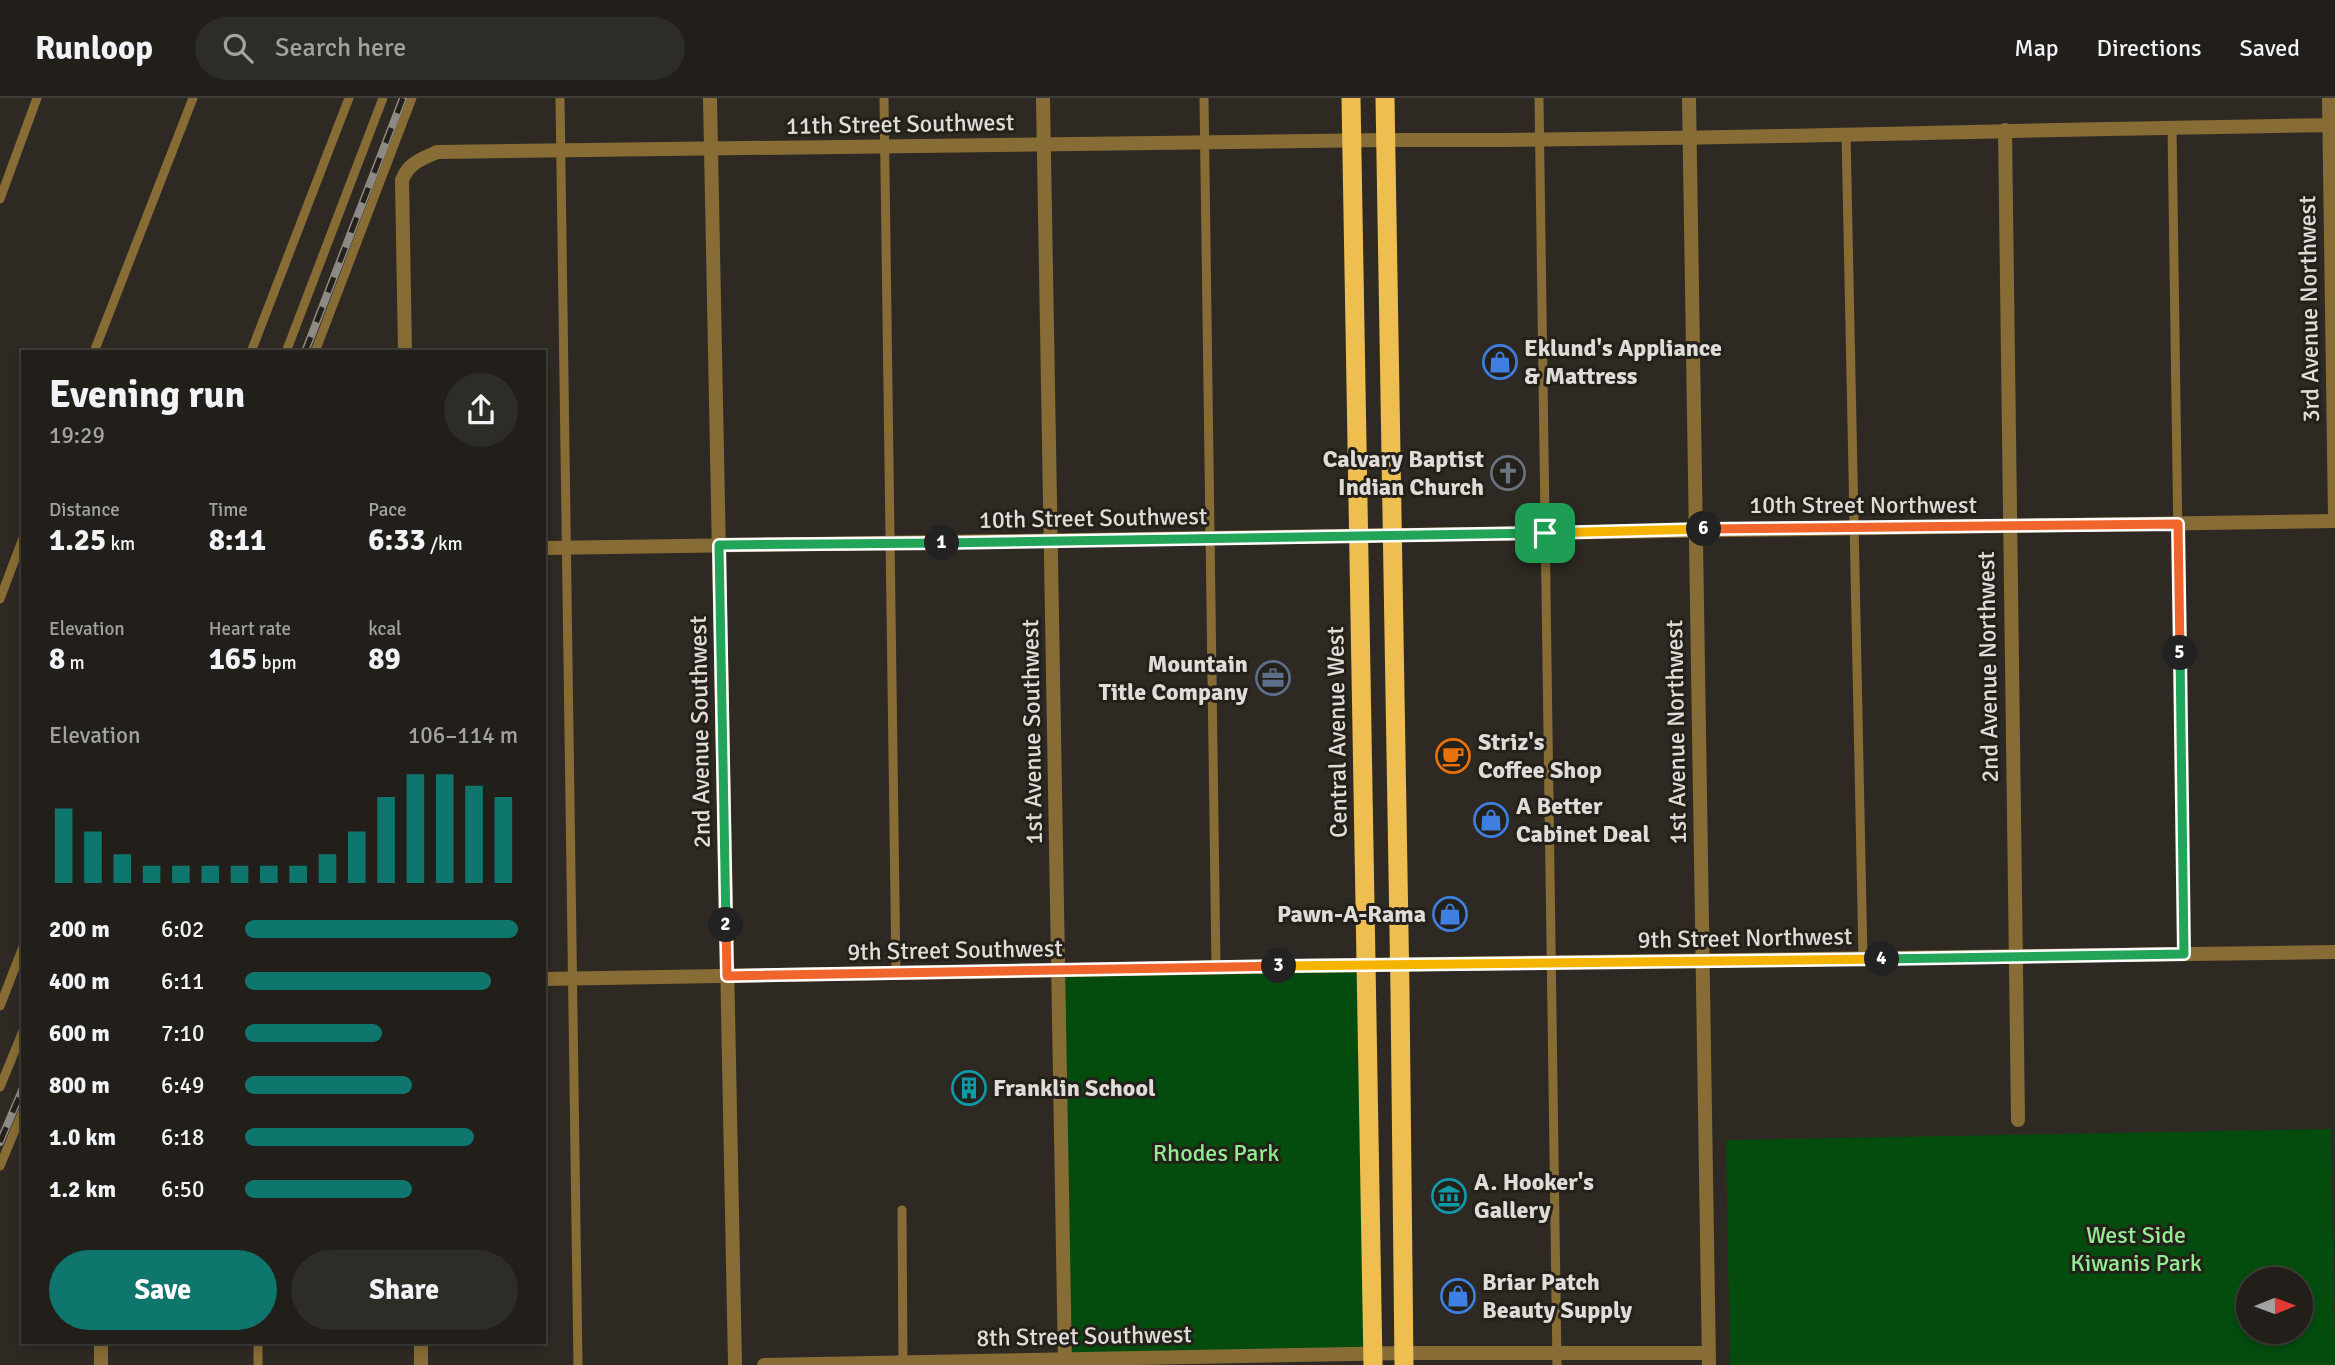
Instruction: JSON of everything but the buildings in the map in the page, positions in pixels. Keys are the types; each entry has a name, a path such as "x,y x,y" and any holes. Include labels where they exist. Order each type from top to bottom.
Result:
{"highway":[{"name":"Central Avenue West","path":"1351,98 1373,1360"},
{"path":"1385,98 1404,1359"}],"street":[{"name":"2nd Avenue Southwest","path":"710,98 735,1365"},
{"name":"1st Avenue Southwest","path":"1044,98 1065,1362"},
{"name":"1st Avenue Northwest","path":"1689,98 1708,1359"},
{"name":"3rd Avenue Northwest","path":"2329,98 2332,125 2335,520"},
{"name":"11th Street Southwest","path":"405,350 402,180 407,169 416,161 437,152 1539,141 2332,125"},
{"name":"2nd Avenue Northwest","path":"2005,130 2018,1120"},
{"name":"10th Street Northwest","path":"1391,536 2335,520"},
{"name":"10th Street Southwest","path":"546,548 1391,536"},
{"name":"9th Street Northwest","path":"1365,965 2335,952"},
{"name":"9th Street Southwest","path":"546,979 1365,965"},
{"path":"101,1344 102,1365"},
{"path":"421,1344 421,1365"},
{"name":"8th Street Southwest","path":"764,1365 1708,1359"}],"lane":[{"path":"0,199 37,98"},
{"path":"95,350 193,98"},
{"path":"252,350 349,98"},
{"path":"287,350 383,98"},
{"path":"316,350 412,98"},
{"path":"560,98 578,1365"},
{"path":"884,98 892,543 895,974"},
{"path":"1204,98 1216,967"},
{"path":"1539,98 1557,1359"},
{"path":"2172,127 2184,954"},
{"path":"1846,133 1863,959"},
{"path":"0,599 21,543"},
{"path":"0,1006 21,952"},
{"path":"0,1087 21,1036"},
{"path":"0,1166 21,1116"},
{"path":"902,1210 903,1364"},
{"path":"258,1344 258,1365"}],"green space":[{"name":"Rhodes Park","path":"1365,965 1373,1355 1065,1360 1059,972"},
{"name":"West Side Kiwanis Park","path":"2331,1129 2335,1365 1730,1365 1726,1140"}],"railway":[{"path":"306,350 403,98"},
{"path":"0,1142 21,1093"}],"place":[{"name":"Eklund's Appliance & Mattress","path":"1500,362"},
{"name":"Calvary Baptist Indian Church","path":"1508,473"},
{"name":"Mountain Title Company","path":"1273,678"},
{"name":"Striz's Coffee Shop","path":"1453,756"},
{"name":"A Better Cabinet Deal","path":"1491,820"},
{"name":"Pawn-A-Rama","path":"1450,914"},
{"name":"Franklin School","path":"969,1088"},
{"name":"A. Hooker's Gallery","path":"1449,1196"},
{"name":"Briar Patch Beauty Supply","path":"1458,1296"}],"route":[{"path":"2178,524 2184,954 727,976 719,545 1545,533 2178,524"}]}
